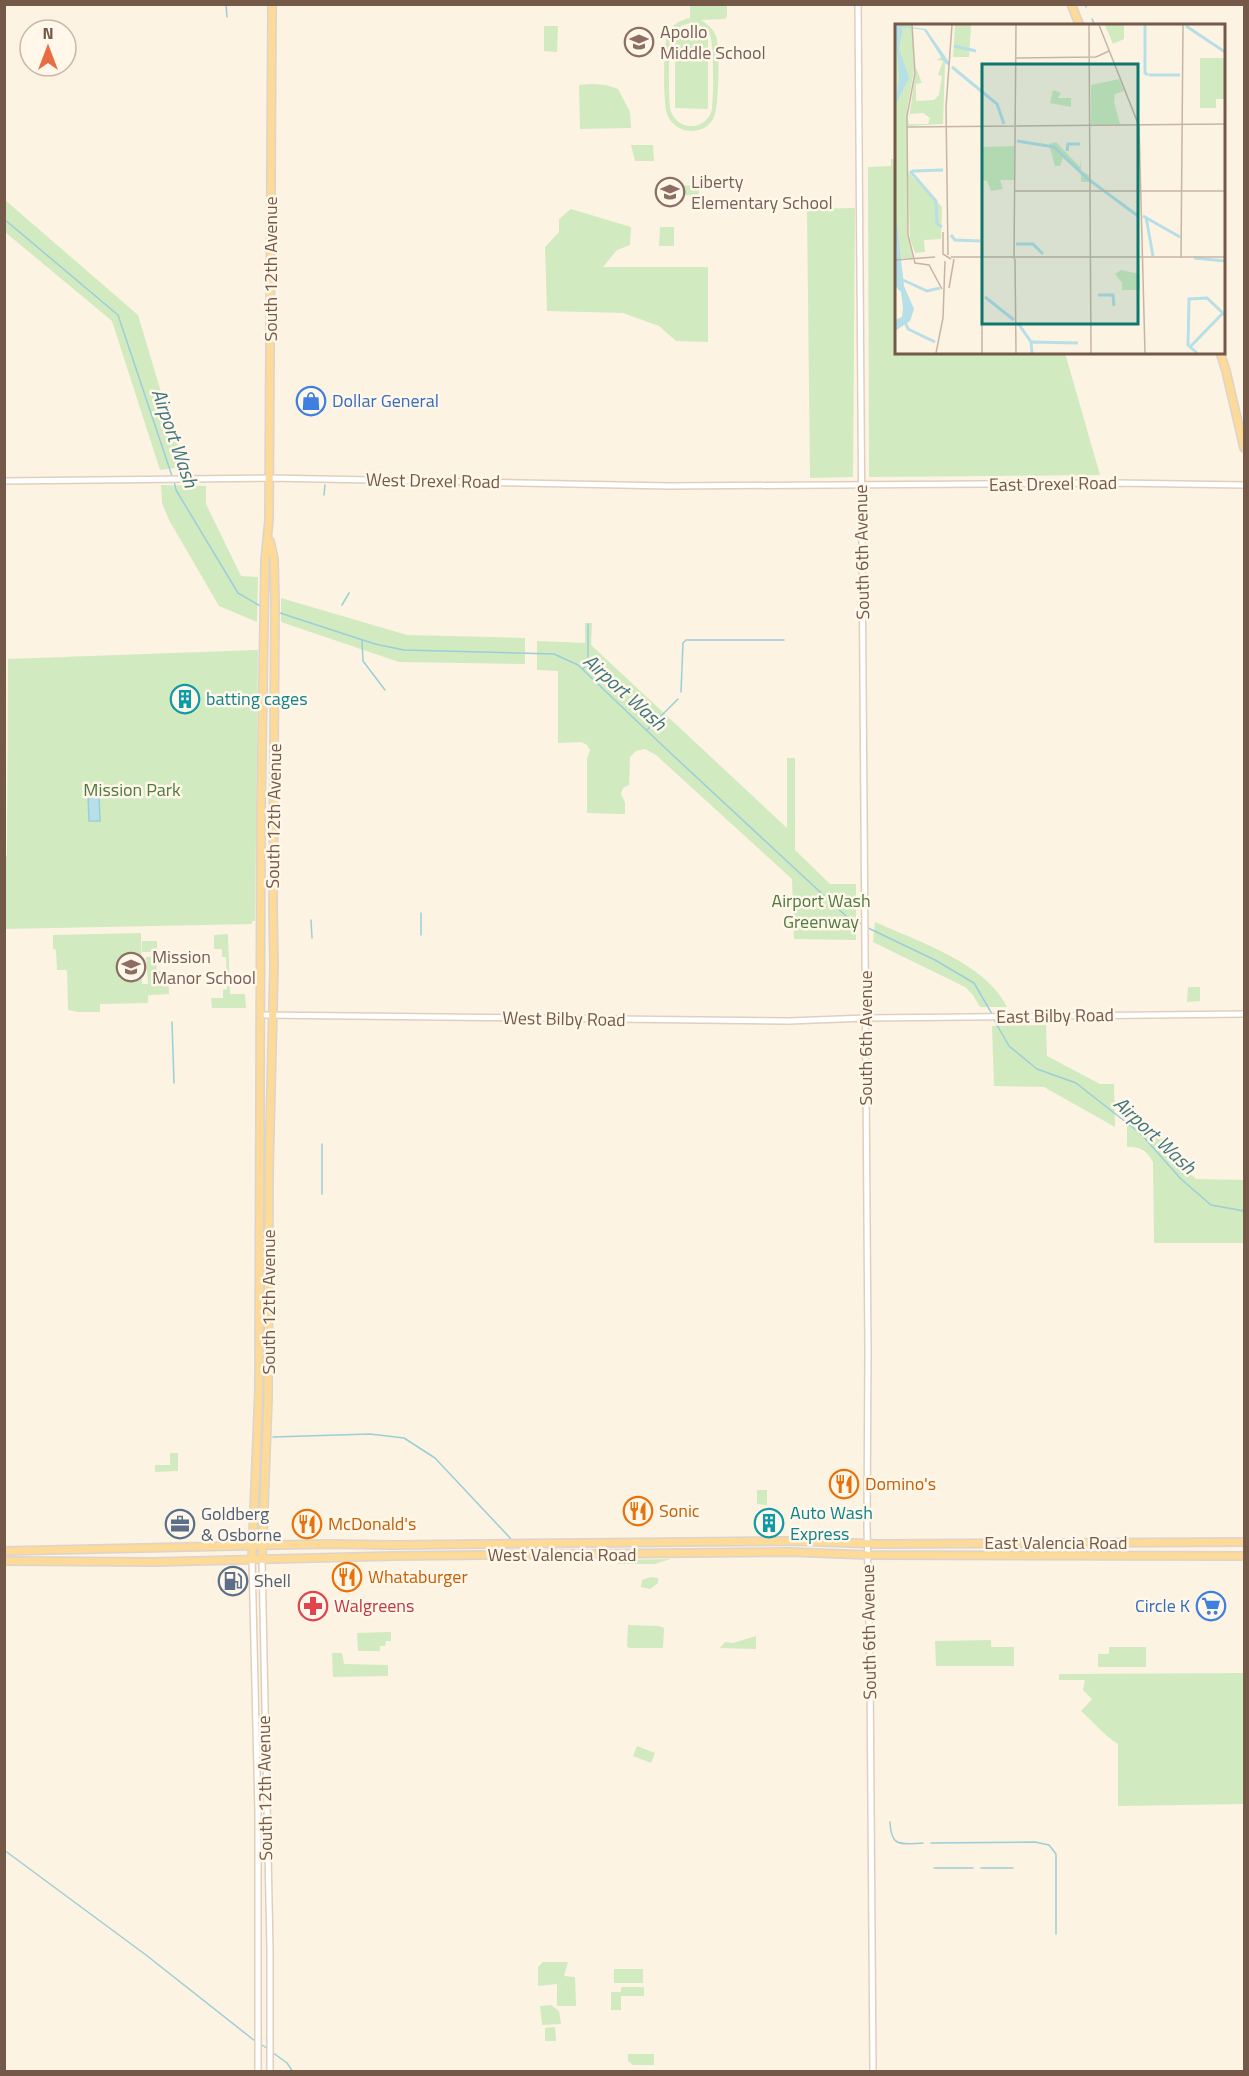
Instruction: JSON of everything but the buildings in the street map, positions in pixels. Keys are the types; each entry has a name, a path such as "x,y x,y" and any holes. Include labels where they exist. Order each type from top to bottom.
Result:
{"main road":[{"name":"South 12th Avenue","path":"252,1559 259,1390 265,561 269,533 270,478 272,4"},
{"path":"1071,4 1079,24"},
{"path":"1221,354 1245,448"},
{"name":"South 12th Avenue","path":"262,1559 269,1361 269,1169 274,1015 275,602 274,559 269,533"},
{"path":"261,925 273,924"},
{"path":"257,1440 261,1451 266,1453"},
{"name":"West Valencia Road","path":"4,1551 252,1545 792,1541 867,1543"},
{"name":"East Valencia Road","path":"867,1543 1245,1542"},
{"path":"529,1544 529,1556"},
{"path":"1013,1544 1013,1555"},
{"path":"393,1545 393,1556"},
{"name":"West Valencia Road","path":"4,1561 155,1562 393,1556 790,1552 868,1555"},
{"name":"East Valencia Road","path":"868,1555 1245,1556"}],"street":[{"name":"South 6th Avenue","path":"858,4 861,486 864,572 867,1543 873,2072"},
{"name":"West Drexel Road","path":"4,481 270,478 669,486 861,486"},
{"name":"East Drexel Road","path":"861,486 1117,483 1245,485"},
{"name":"East Bilby Road","path":"866,1018 1245,1014"},
{"name":"West Bilby Road","path":"261,1015 789,1021 866,1018"},
{"name":"South 12th Avenue","path":"252,1559 258,1812 256,2032 258,2072"},
{"name":"South 12th Avenue","path":"262,1559 270,2072"}],"green space":[{"path":"690,5 727,5 725,19 701,20 716,36 717,102 714,117 710,123 702,129 692,131 677,127 669,118 664,86 666,38 672,27 690,18","holes":["692,23 702,27 710,35 713,99 708,118 698,125 686,126 680,123 671,112 669,60 673,34 684,25"]},
{"path":"544,26 558,26 557,52 544,51"},
{"path":"675,36 708,36 708,109 675,108"},
{"path":"592,84 618,89 630,112 631,128 580,129 579,85"},
{"path":"631,145 653,145 654,161 635,161"},
{"path":"891,159 895,159 895,354 1065,354 1100,475 869,477 868,167 891,166"},
{"path":"676,185 699,186 699,204 690,203 690,195 676,196"},
{"path":"5,200 138,315 175,439 189,466 160,470 112,321 5,232"},
{"path":"855,208 853,477 810,478 807,209"},
{"path":"571,209 631,227 630,245 617,250 603,267 708,267 708,342 676,341 659,326 623,313 547,311 545,247 559,232 559,219"},
{"path":"660,227 674,227 674,246 659,246"},
{"path":"161,485 206,486 206,504 241,576 258,577 257,622 219,606 169,520 162,503"},
{"path":"281,598 407,635 525,638 525,664 399,662 281,622"},
{"name":"Airport Wash Greenway","path":"585,623 592,623 591,645 787,828 787,758 795,758 795,850 830,884 856,884 856,940 794,939 792,879 656,755 645,749 636,751 630,757 629,785 623,788 621,794 625,802 625,814 587,813 587,759 590,750 581,742 558,743 558,671 537,670 537,641 585,643"},
{"name":"Mission Park","path":"258,650 255,921 252,921 252,924 5,929 4,856 7,856 8,659"},
{"name":"Airport Wash Greenway","path":"875,922 949,955 967,966 997,991 1007,1007 980,1007 965,987 873,942"},
{"path":"141,933 142,984 148,984 146,957 156,956 157,971 168,971 169,994 148,995 148,1003 100,1004 100,1012 68,1010 67,970 57,970 53,935"},
{"path":"228,934 230,994 245,994 246,1008 212,1008 211,998 223,998 223,990 227,989 226,957 222,957 222,949 214,949 214,935"},
{"path":"142,941 157,941 157,952 142,952"},
{"path":"1188,987 1200,987 1200,1001 1187,1002"},
{"path":"1046,1025 1047,1056 1100,1084 1114,1084 1115,1127 1044,1087 994,1086 992,1026"},
{"path":"1127,1109 1159,1134 1177,1162 1196,1179 1244,1180 1244,1243 1154,1243 1153,1162 1143,1150 1127,1147"},
{"path":"170,1453 178,1453 178,1471 155,1472 155,1465 170,1465"},
{"path":"757,1490 767,1490 767,1505 757,1504"},
{"path":"671,1559 654,1564 618,1564 618,1560"},
{"path":"651,1577 658,1578 658,1583 650,1589 641,1587 642,1580"},
{"path":"628,1625 664,1628 663,1648 629,1648 627,1646"},
{"path":"391,1632 391,1641 386,1641 385,1646 380,1646 380,1651 358,1651 357,1633"},
{"path":"756,1636 756,1649 720,1648 725,1642 733,1643"},
{"path":"991,1640 991,1647 1014,1647 1014,1666 936,1666 935,1641"},
{"path":"1109,1647 1146,1647 1146,1667 1098,1667 1098,1654 1109,1654"},
{"path":"332,1653 342,1653 344,1664 388,1665 388,1676 333,1677"},
{"path":"1244,1673 1244,1804 1118,1806 1118,1744 1081,1711 1092,1699 1083,1690 1085,1680 1059,1680 1059,1674"},
{"path":"637,1746 655,1753 651,1763 633,1756"},
{"path":"543,1962 568,1962 564,1976 575,1977 576,2006 557,2006 557,1984 538,1986 538,1967"},
{"path":"614,1969 643,1969 643,1983 614,1983"},
{"path":"621,1987 644,1987 644,1996 621,1996 621,2010 611,2010 611,1992 621,1992"},
{"path":"551,2005 559,2011 561,2024 542,2025 540,2006"},
{"path":"555,2027 556,2041 545,2041 545,2028"},
{"path":"628,2054 654,2054 654,2065 633,2065 628,2061"}],"water":[{"path":"88,794 99,794 100,821 89,821"}],"waterway":[{"path":"226,4 227,17"},
{"path":"1092,19 1094,24"},
{"name":"Airport Wash","path":"4,219 118,315 172,476"},
{"name":"Airport Wash","path":"174,481 176,490 238,593 262,607"},
{"path":"324,495 325,485"},
{"path":"342,605 349,593"},
{"name":"Airport Wash","path":"277,612 375,644 404,650 554,654 578,665 847,917 862,924"},
{"path":"583,669 588,663 588,624"},
{"path":"681,692 683,643 686,640 784,640"},
{"path":"362,641 363,661 385,690"},
{"path":"647,730 678,699"},
{"path":"421,913 421,935"},
{"path":"311,920 312,938"},
{"name":"Airport Wash","path":"866,927 935,960 974,983 992,1014"},
{"name":"Airport Wash","path":"993,1018 1009,1046 1037,1069 1076,1083 1141,1134 1181,1179 1211,1205 1244,1211"},
{"path":"172,1022 174,1083"},
{"path":"322,1144 322,1194"},
{"path":"273,1437 370,1434 404,1438 435,1458 511,1539"},
{"path":"890,1822 892,1836 899,1843 923,1843"},
{"path":"931,1843 1035,1842 1049,1845 1056,1854 1056,1934"},
{"path":"4,1850 146,1955 255,2041"},
{"path":"934,1868 973,1868"},
{"path":"981,1868 1013,1868"},
{"path":"259,2043 268,2049"},
{"path":"272,2052 287,2063 293,2072"}],"place":[{"name":"Apollo Middle School","path":"639,42"},
{"name":"Liberty Elementary School","path":"670,192"},
{"name":"Dollar General","path":"311,401"},
{"name":"batting cages","path":"185,699"},
{"name":"Mission Manor School","path":"131,967"},
{"name":"Domino's","path":"844,1484"},
{"name":"Sonic","path":"638,1511"},
{"name":"Auto Wash Express","path":"769,1523"},
{"name":"Goldberg & Osborne","path":"180,1524"},
{"name":"McDonald's","path":"307,1524"},
{"name":"Whataburger","path":"347,1577"},
{"name":"Shell","path":"233,1581"},
{"name":"Walgreens","path":"313,1606"},
{"name":"Circle K","path":"1211,1606"}]}
